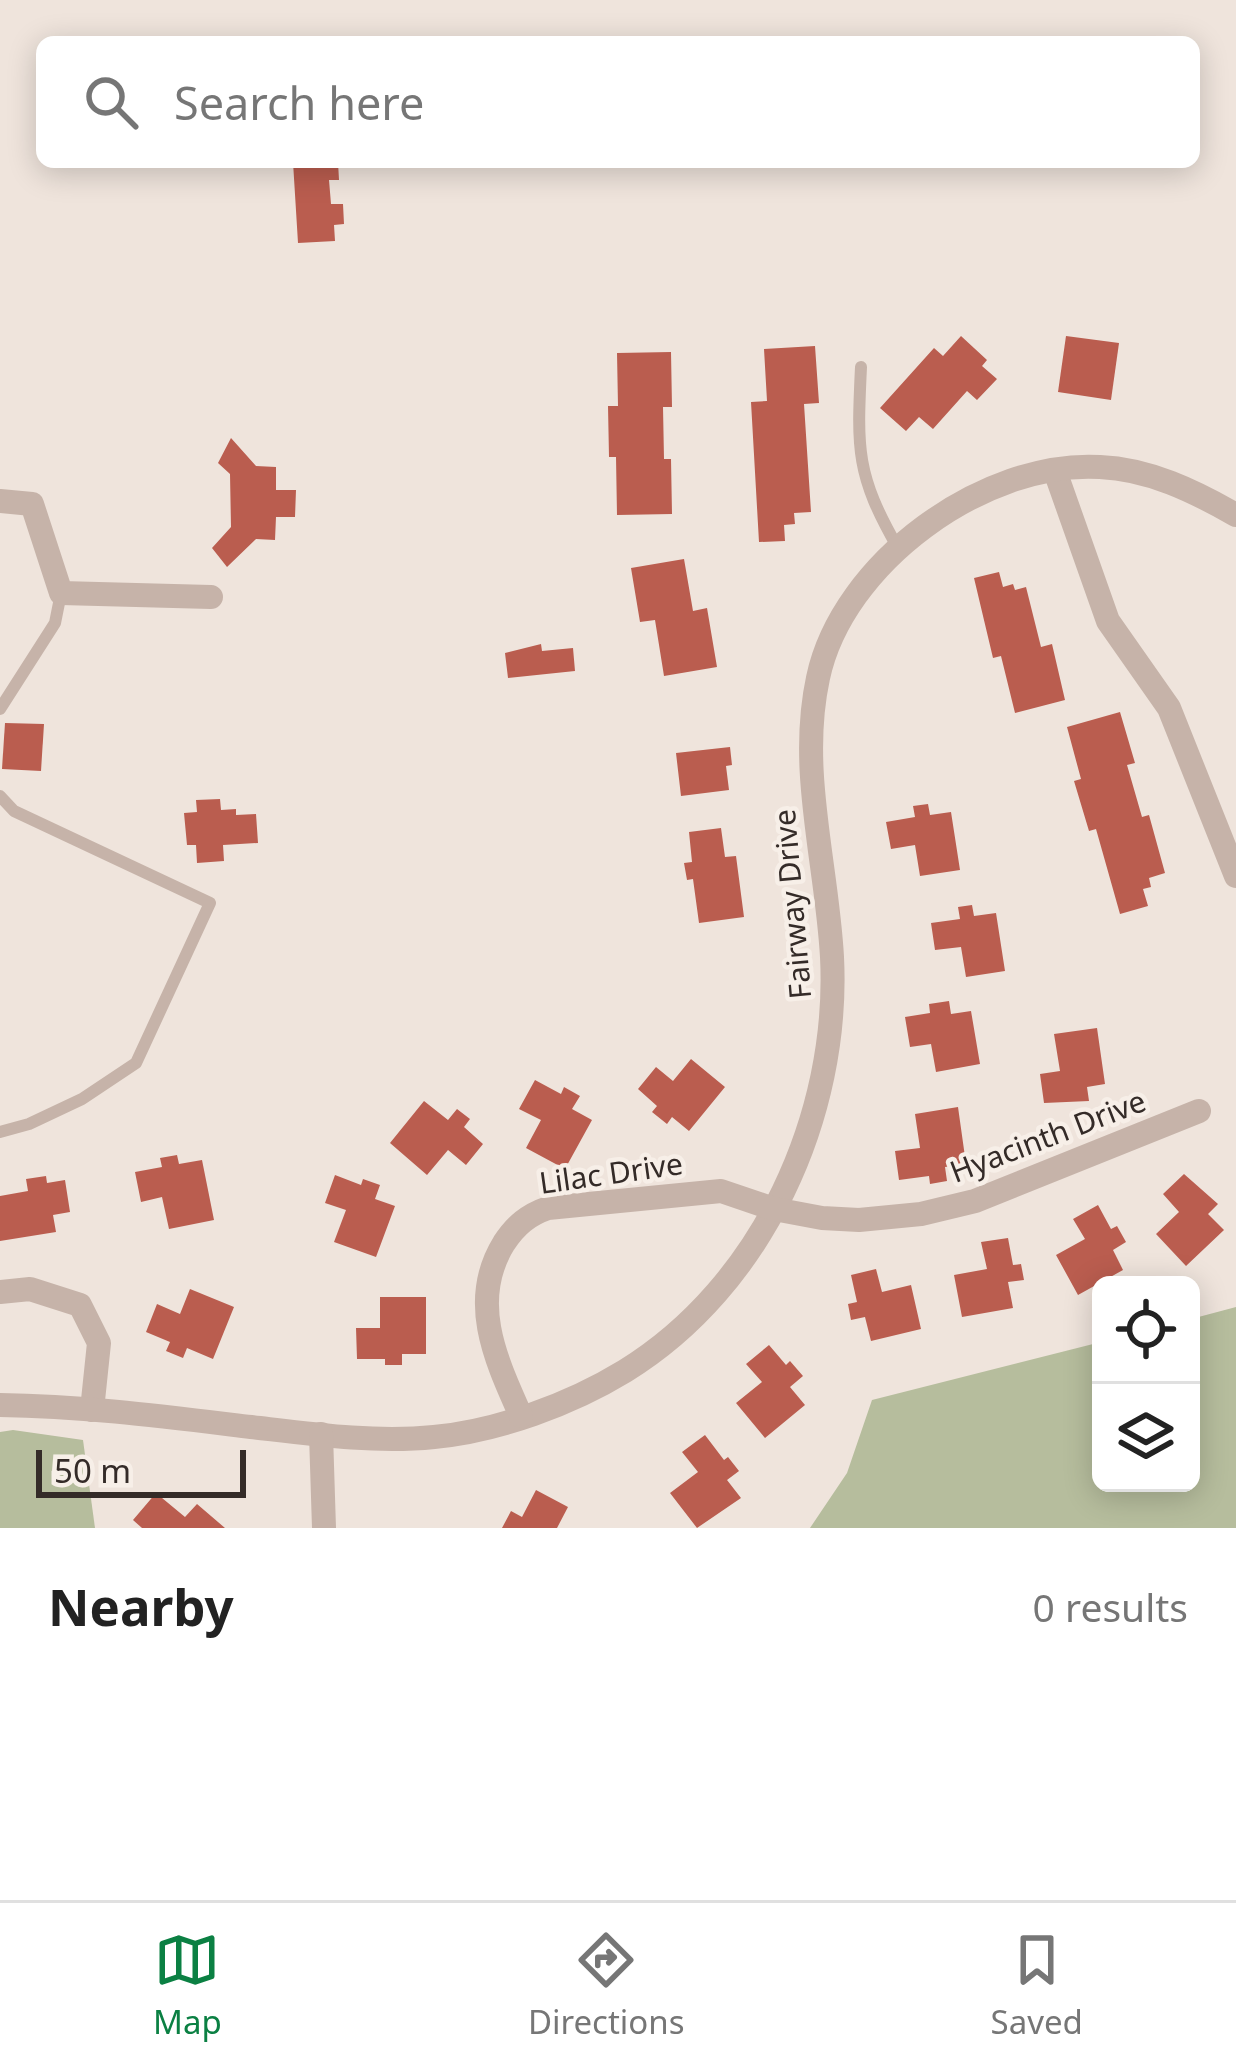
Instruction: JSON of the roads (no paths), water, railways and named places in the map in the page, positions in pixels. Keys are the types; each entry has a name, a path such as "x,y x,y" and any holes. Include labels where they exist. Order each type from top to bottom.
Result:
{"street":[{"name":"Fairway Drive","path":"0,1405 321,1434 430,1438 462,1434 520,1416 608,1380 671,1337 708,1300 774,1209 799,1158 817,1103 833,1005 832,952 812,770 816,684 832,634 846,609 898,548 974,497 1055,471 1098,466 1126,470 1181,486 1236,514"},
{"path":"1055,471 1108,620 1169,708 1236,876"},
{"path":"0,501 32,504 62,593 211,597"},
{"name":"Hyacinth Drive","path":"774,1209 860,1220 921,1214 975,1201 1199,1111"},
{"name":"Lilac Drive","path":"520,1416 493,1348 485,1296 500,1249 530,1214 548,1208 722,1190 774,1209"},
{"path":"0,1292 30,1289 80,1305 99,1343 92,1410"},
{"path":"321,1434 324,1528"}],"lane":[{"path":"861,368 860,464 872,502 898,548"},
{"path":"0,710 55,623 62,593"},
{"path":"0,796 14,811 210,903 136,1063 82,1099 0,1132"}]}
